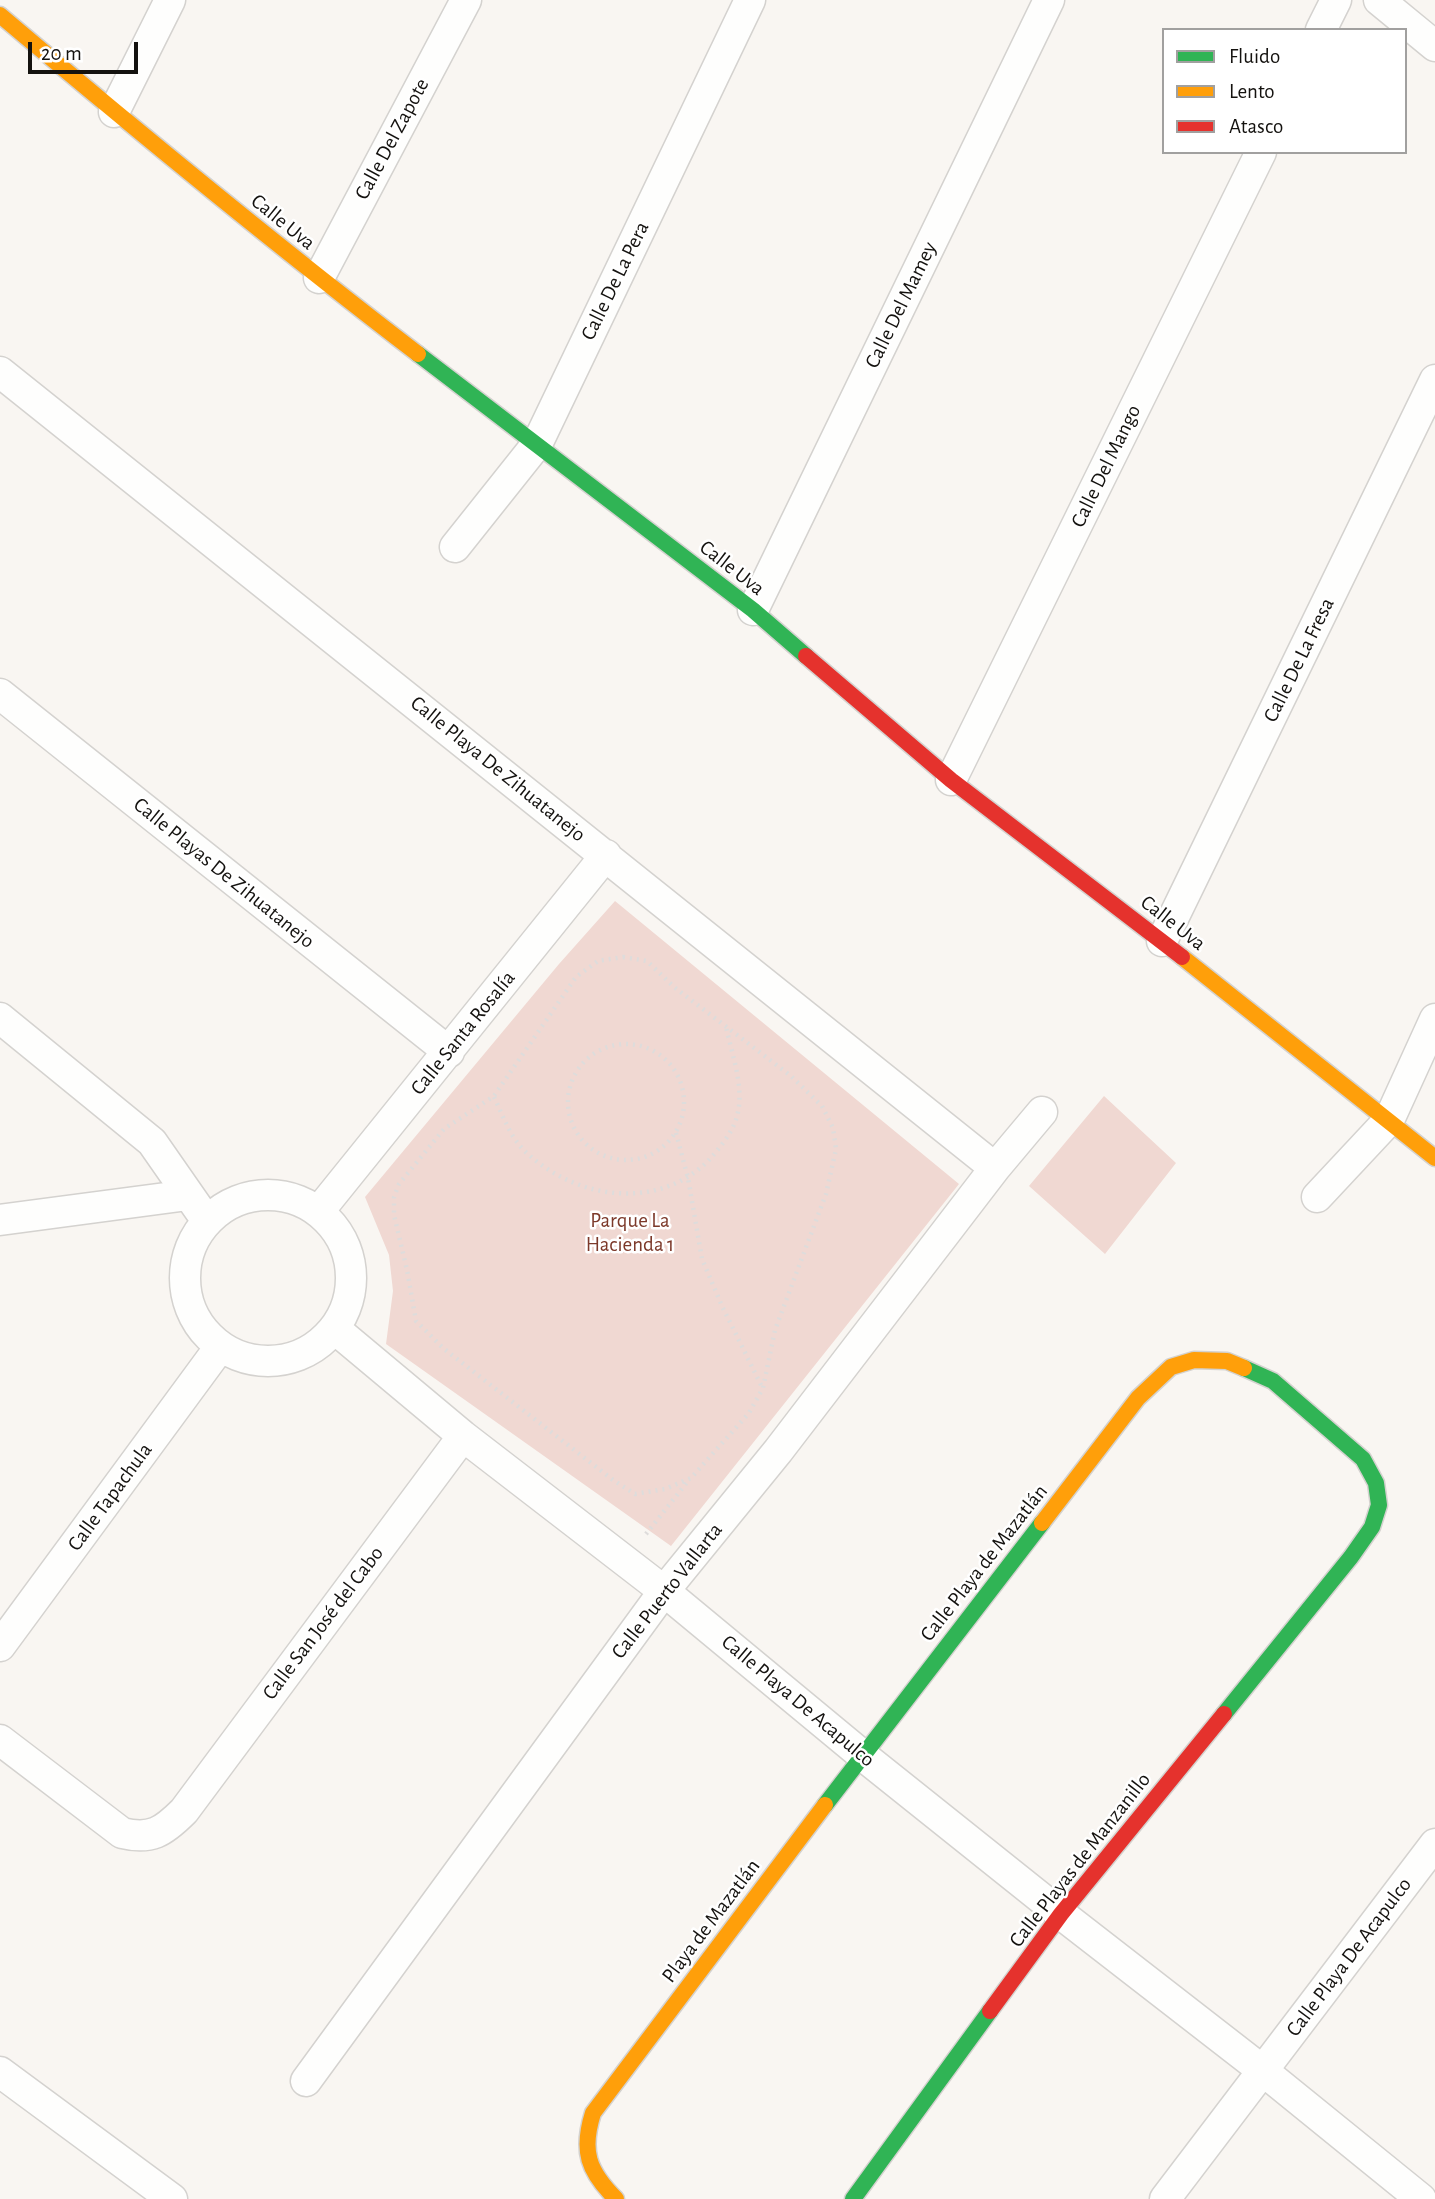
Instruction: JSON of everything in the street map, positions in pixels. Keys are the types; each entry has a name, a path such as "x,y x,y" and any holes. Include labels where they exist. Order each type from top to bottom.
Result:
{"street":[{"path":"114,112 170,0"},
{"name":"Calle Del Zapote","path":"319,278 466,0"},
{"name":"Calle De La Pera","path":"455,547 537,444 750,0"},
{"name":"Calle Del Mamey","path":"753,610 1049,0"},
{"path":"1322,28 1336,0"},
{"path":"1379,0 1435,46"},
{"name":"Calle Uva","path":"0,15 114,112 319,278 753,610 951,780 1162,941 1435,1158"},
{"name":"Calle Del Mango","path":"951,780 1260,154"},
{"name":"Calle Playa De Zihuatanejo","path":"0,372 995,1168"},
{"name":"Calle De La Fresa","path":"1162,941 1435,380"},
{"name":"Calle Playas De Zihuatanejo","path":"0,694 449,1052"},
{"name":"Calle Santa Rosalía","path":"319,1211 606,855"},
{"path":"0,1018 152,1142 206,1220"},
{"path":"1317,1197 1389,1120 1435,1019"},
{"name":"Calle Puerto Vallarta","path":"306,2081 664,1591 778,1451 995,1168 1042,1112"},
{"path":"261,1194 292,1197 319,1211 346,1245 352,1288 335,1329 302,1355 260,1362 220,1347 195,1321 184,1287 188,1251 206,1220 231,1202 261,1194"},
{"path":"0,1220 188,1195"},
{"name":"Calle Playa De Acapulco","path":"335,1329 463,1436 664,1591 862,1755 1262,2070 1421,2199"},
{"name":"Calle Tapachula","path":"0,1646 220,1347"},
{"name":"Calle Playa de Mazatlán","path":"862,1755 1138,1398 1171,1367 1194,1360 1227,1361 1273,1381 1363,1458 1376,1483 1379,1505 1372,1527 1351,1557"},
{"name":"Calle San José del Cabo","path":"0,1740 121,1833 146,1836 169,1826 184,1811 463,1436"},
{"name":"Calle Playas de Manzanillo","path":"853,2199 1061,1914 1351,1557"},
{"name":"Playa de Mazatlán","path":"616,2199 597,2181 587,2159 587,2130 593,2112 862,1755"},
{"name":"Calle Playa De Acapulco","path":"1165,2199 1435,1844"},
{"path":"0,2072 172,2199"}],"path":[{"path":"646,1534 748,1413 763,1388 775,1330 826,1194 836,1149 833,1128 822,1106 791,1076 674,987 647,961 623,957 597,961 576,977 494,1096 444,1129 399,1184 394,1197 394,1214 416,1321 443,1348 612,1480 635,1494 665,1489 691,1478"},
{"path":"494,1096 514,1140 528,1154 559,1176 592,1190 624,1195 645,1193 688,1178 719,1149 737,1117 739,1087 726,1026"},
{"path":"676,1133 663,1148 646,1157 627,1161 608,1158 591,1149 577,1135 569,1117 567,1098 572,1079 582,1063 597,1051 616,1044 635,1044 654,1049 669,1061 680,1078 685,1096 684,1115 676,1133 688,1178 702,1259 763,1388"}],"green space":[{"name":"Parque La Hacienda 1","path":"615,901 959,1184 671,1546 386,1344 393,1291 389,1255 365,1197 559,964"},
{"path":"1104,1096 1176,1163 1105,1254 1029,1186"}],"traffic: fast":[{"path":"418,354 753,610 806,656"},
{"path":"1224,1714 1351,1557 1372,1527 1379,1505 1376,1483 1363,1459 1273,1381 1244,1368"},
{"path":"825,1805 1042,1523"},
{"path":"853,2199 990,2011"}],"traffic: slow":[{"path":"0,15 207,187 418,354"},
{"path":"1182,957 1435,1158"},
{"path":"1042,1523 1138,1398 1171,1367 1194,1360 1227,1361 1244,1368"},
{"path":"616,2199 599,2179 590,2160 588,2139 593,2113 825,1805"}],"traffic: jam":[{"path":"806,656 951,780 1182,957"},
{"path":"990,2011 1061,1914 1224,1714"}]}
